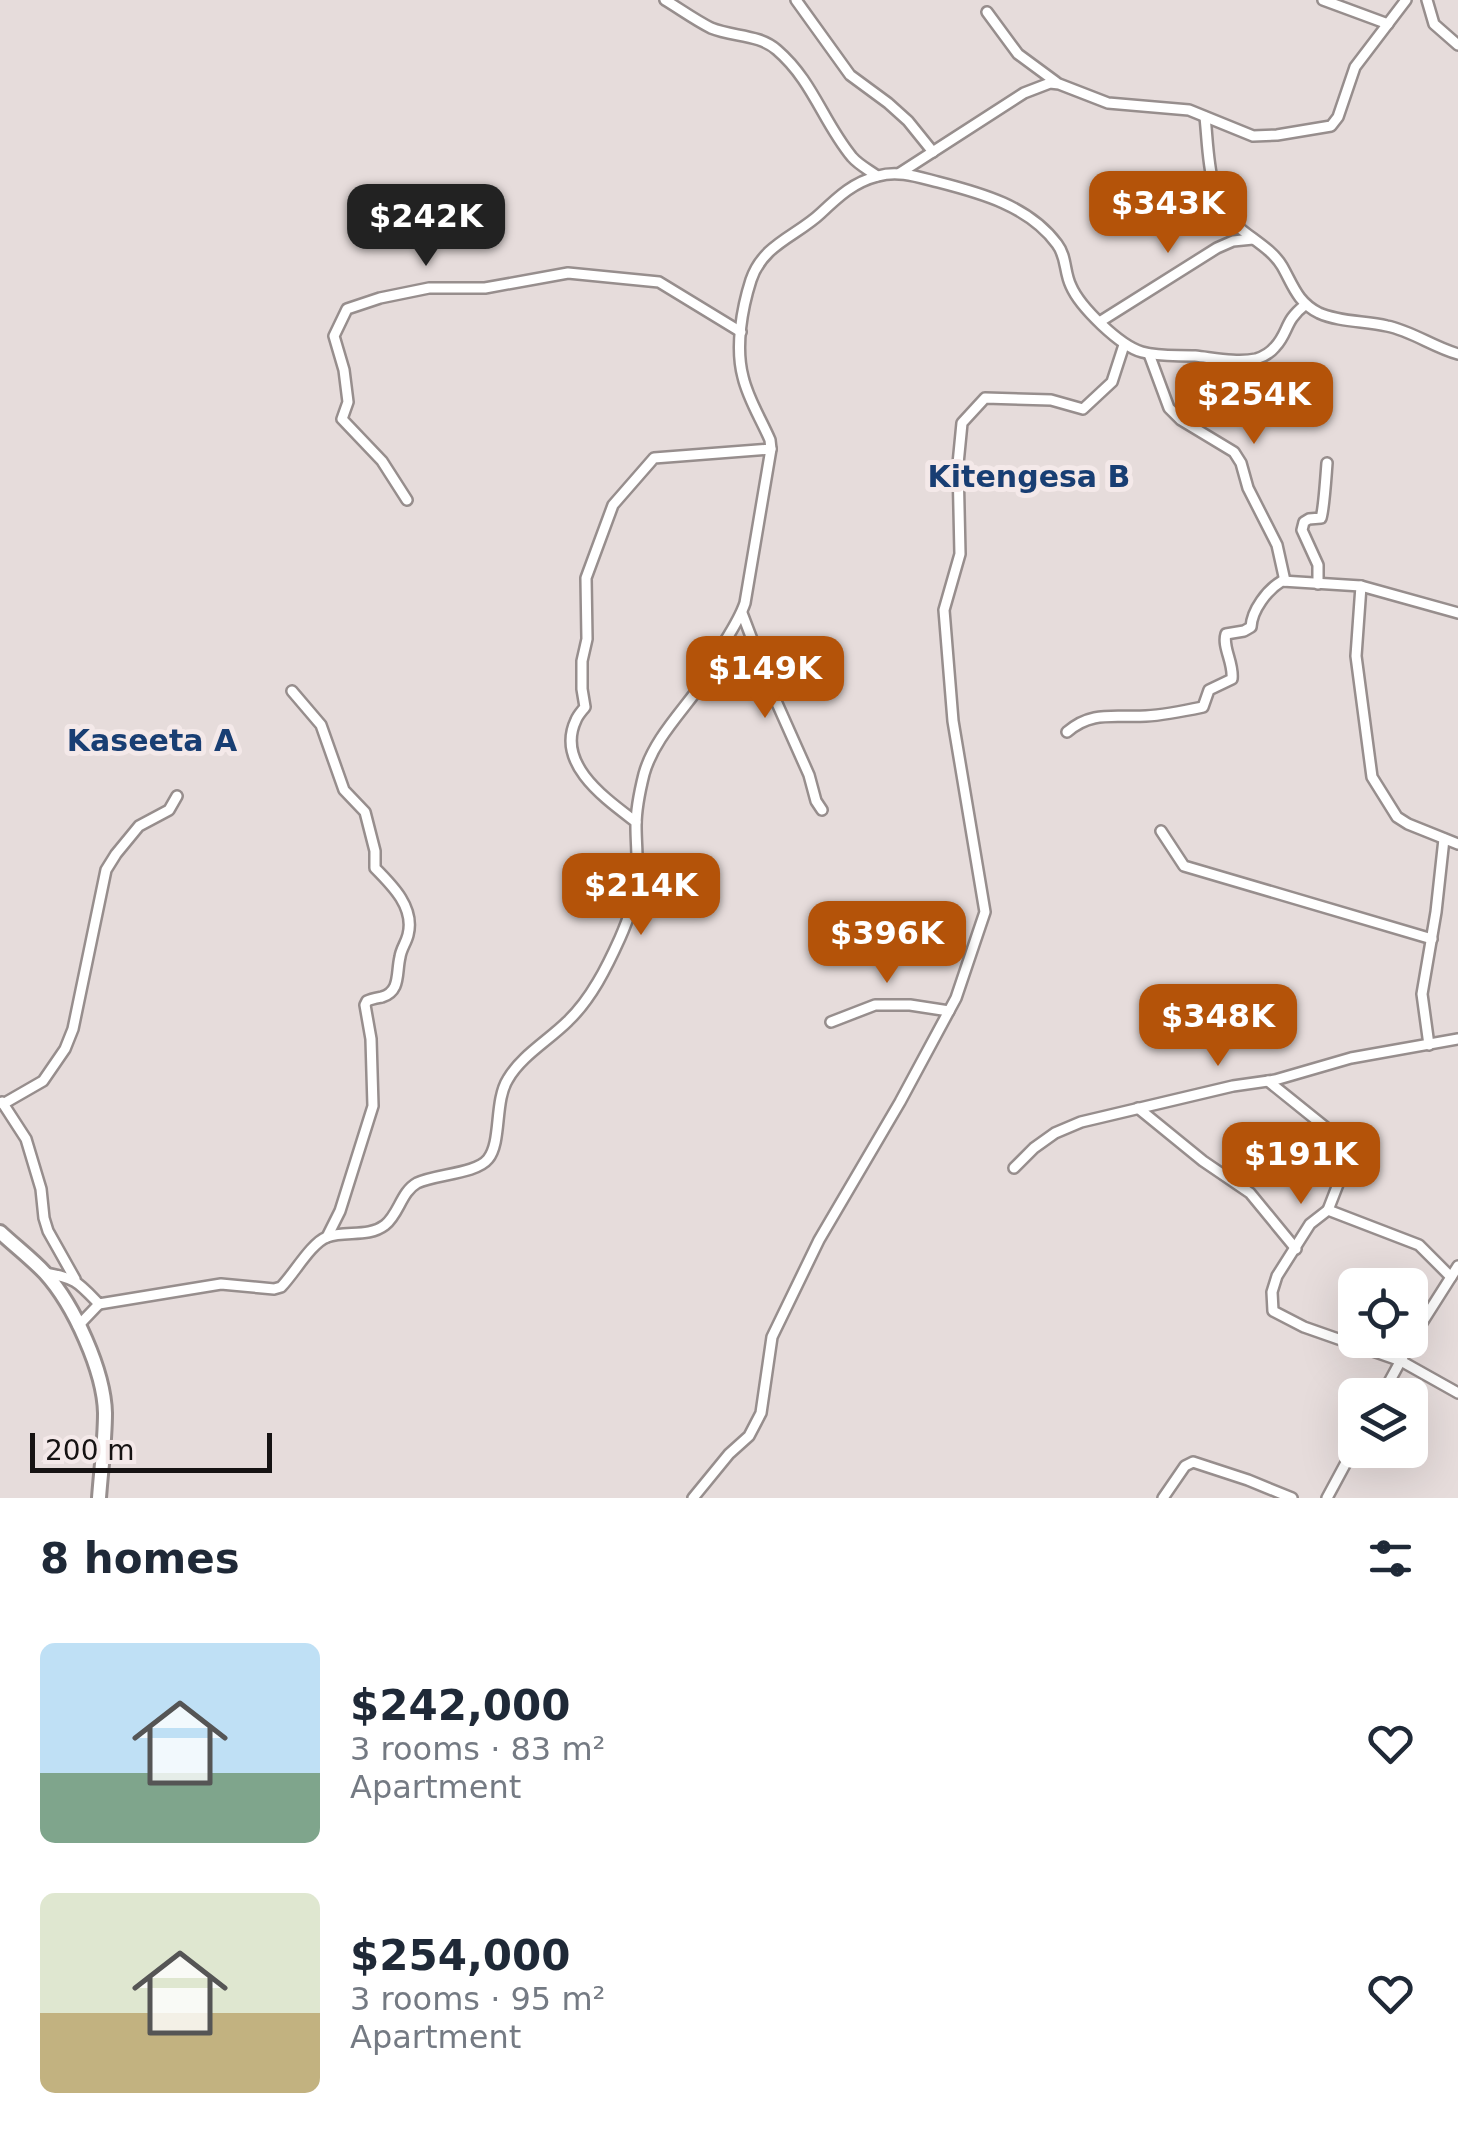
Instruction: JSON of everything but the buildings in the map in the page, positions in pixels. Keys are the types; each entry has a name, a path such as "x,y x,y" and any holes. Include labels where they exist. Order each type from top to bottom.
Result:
{"street":[{"path":"665,0 712,28 773,46 808,84 855,161 877,176"},
{"path":"796,0 850,75 898,112 933,152"},
{"path":"1323,0 1388,24"},
{"path":"987,12 1018,54 1059,84 1108,103 1180,108 1253,136 1331,126 1338,117 1355,66 1406,0"},
{"path":"1427,0 1434,24 1458,46"},
{"path":"900,173 1024,94 1050,83 1059,84"},
{"path":"1205,117 1216,195 1231,221 1282,265 1306,305 1330,316 1401,330 1458,354"},
{"path":"78,1326 100,1304 221,1284 281,1287 319,1241 380,1229 393,1217 412,1186 471,1168 489,1158 501,1093 509,1076 571,1018 591,992 622,932 636,887 636,822 650,758 705,678 742,613 771,450 742,376 741,332 746,295 760,262 788,235 818,216 852,186 877,176 900,173 986,196 1040,225 1059,246 1069,284 1077,296 1124,345 1149,354 1255,359 1277,346 1292,316 1306,305"},
{"path":"1101,321 1216,248 1253,239"},
{"path":"407,500 382,461 342,418 348,402 334,336 347,310 380,298 429,288 485,288 568,274 658,282 741,332"},
{"path":"693,1498 749,1436 760,1413 772,1337 819,1240 956,998 985,912 953,721 945,644 944,610 960,554 958,464 962,423 985,398 1051,400 1083,409 1112,382 1124,345"},
{"path":"1149,354 1170,408 1181,420 1234,452 1277,545 1284,581"},
{"path":"636,822 595,788 570,747 576,720 585,707 582,660 587,640 586,578 613,505 654,458 771,450"},
{"path":"1318,584 1318,565 1302,530 1304,522 1320,518 1324,510 1327,463"},
{"path":"1067,732 1079,722 1104,715 1158,715 1203,707 1208,690 1232,679 1226,634 1248,629 1252,613 1275,585 1284,581 1360,586 1458,613"},
{"path":"1360,586 1356,656 1372,778 1397,817 1458,844"},
{"path":"742,613 822,810"},
{"path":"292,691 322,726 344,790 365,812 375,868 390,881 409,915 409,932 395,988 364,1004 371,1039 373,1106 340,1211 327,1237"},
{"path":"100,1304 76,1280 48,1232 41,1188 26,1138 2,1102 43,1081 65,1049 74,1029 106,870 139,826 169,810 177,796"},
{"path":"1161,831 1184,866 1432,939"},
{"path":"1429,1044 1422,994 1444,839"},
{"path":"831,1022 875,1005 949,1011"},
{"path":"1014,1168 1055,1133 1081,1122 1268,1081 1351,1058 1458,1040"},
{"path":"1268,1081 1340,1139 1349,1156 1328,1210 1310,1224 1277,1276 1272,1292 1273,1310 1304,1327 1400,1362 1458,1394"},
{"path":"1138,1108 1250,1194 1296,1249"},
{"path":"1328,1210 1420,1245 1451,1276"},
{"path":"0,1232 60,1292 98,1374 105,1410 98,1498"},
{"path":"1391,1378 1458,1266"},
{"path":"45,1273 76,1280"},
{"path":"1163,1498 1185,1466 1194,1462 1292,1498"},
{"path":"1327,1498 1343,1468"}],"district":[{"name":"Kitengesa B","path":"1029,477"},
{"name":"Kaseeta A","path":"152,741"}]}
